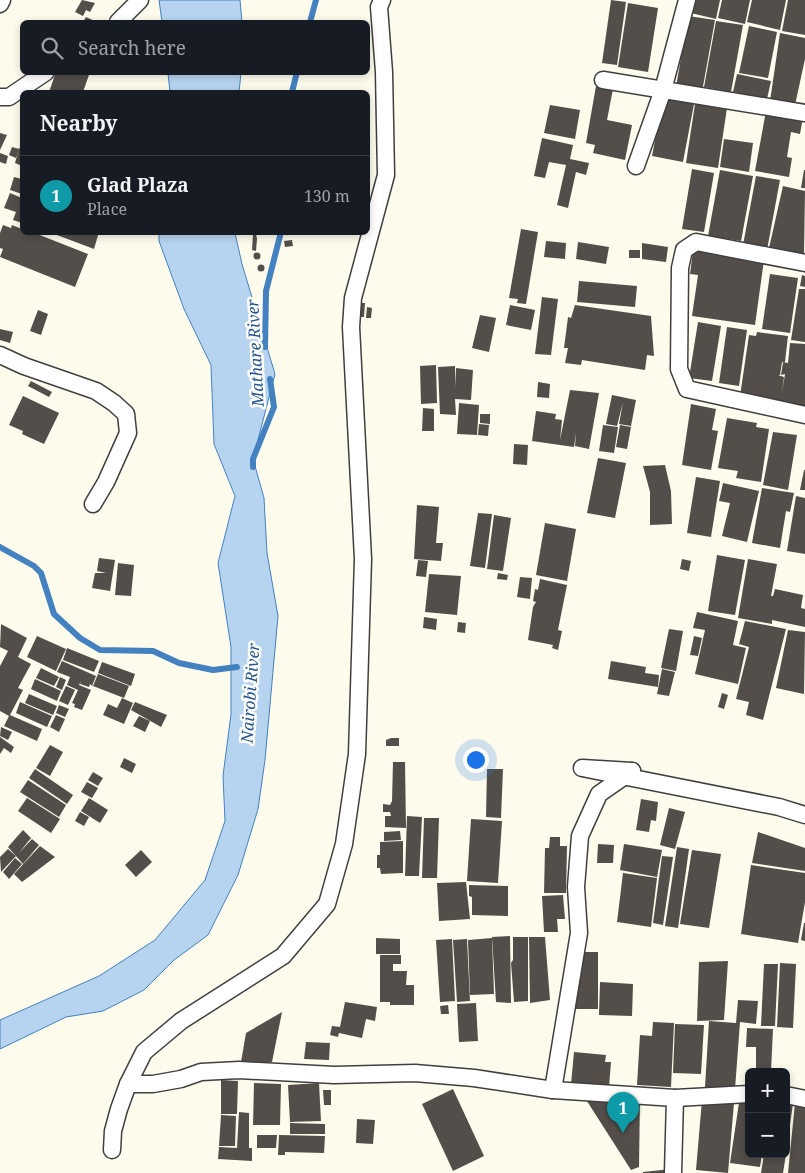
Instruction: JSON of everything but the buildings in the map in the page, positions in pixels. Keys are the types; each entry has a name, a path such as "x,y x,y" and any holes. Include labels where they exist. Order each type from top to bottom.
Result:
{"street":[{"path":"0,4 2,0"},
{"path":"120,20 140,0"},
{"path":"370,235 386,175 384,72 379,7 382,0"},
{"path":"636,166 663,90 687,0"},
{"path":"0,97 9,97 42,75"},
{"path":"603,80 805,113"},
{"path":"112,1150 112,1131 128,1084 144,1052 181,1021 283,956 327,904 344,844 357,754 363,559 351,327 353,298 370,235"},
{"path":"805,263 696,242 684,250 680,268 679,369 687,388 805,415"},
{"path":"0,356 96,391 126,414 128,433 106,482 93,504"},
{"path":"552,1090 580,933 576,887 580,836 600,794 616,782 624,776 632,771 582,768 619,776 629,777 779,807 805,815"},
{"path":"128,1084 153,1084 181,1079 201,1072 239,1070 334,1075 415,1074 474,1078 552,1090 675,1098 745,1094"},
{"path":"790,1096 805,1099"},
{"path":"673,1173 675,1098"}],"water":[{"path":"159,0 240,0 242,20 162,20"},
{"path":"168,75 241,75 239,90 170,90"},
{"name":"Nairobi River","path":"159,235 235,235 242,264 275,374 253,459 264,498 267,553 278,616 265,760 258,809 238,875 208,935 174,960 144,990 103,1011 66,1017 0,1049 0,1020 99,976 155,940 205,880 225,821 223,776 231,714 231,647 218,563 235,496 214,444 211,365 184,309 159,241"}],"waterway":[{"name":"Mathare River","path":"311,20 316,0"},
{"name":"Mathare River","path":"292,90 296,75"},
{"name":"Mathare River","path":"265,347 266,291 280,235"},
{"name":"Mathare River","path":"253,467 253,459 274,407 270,379"},
{"name":"Nairobi River","path":"0,547 34,566 41,573 54,614 80,638 100,650 153,651 179,663 213,670 237,667"}],"place":[{"name":"Glad Plaza","path":"623,1133"}]}
